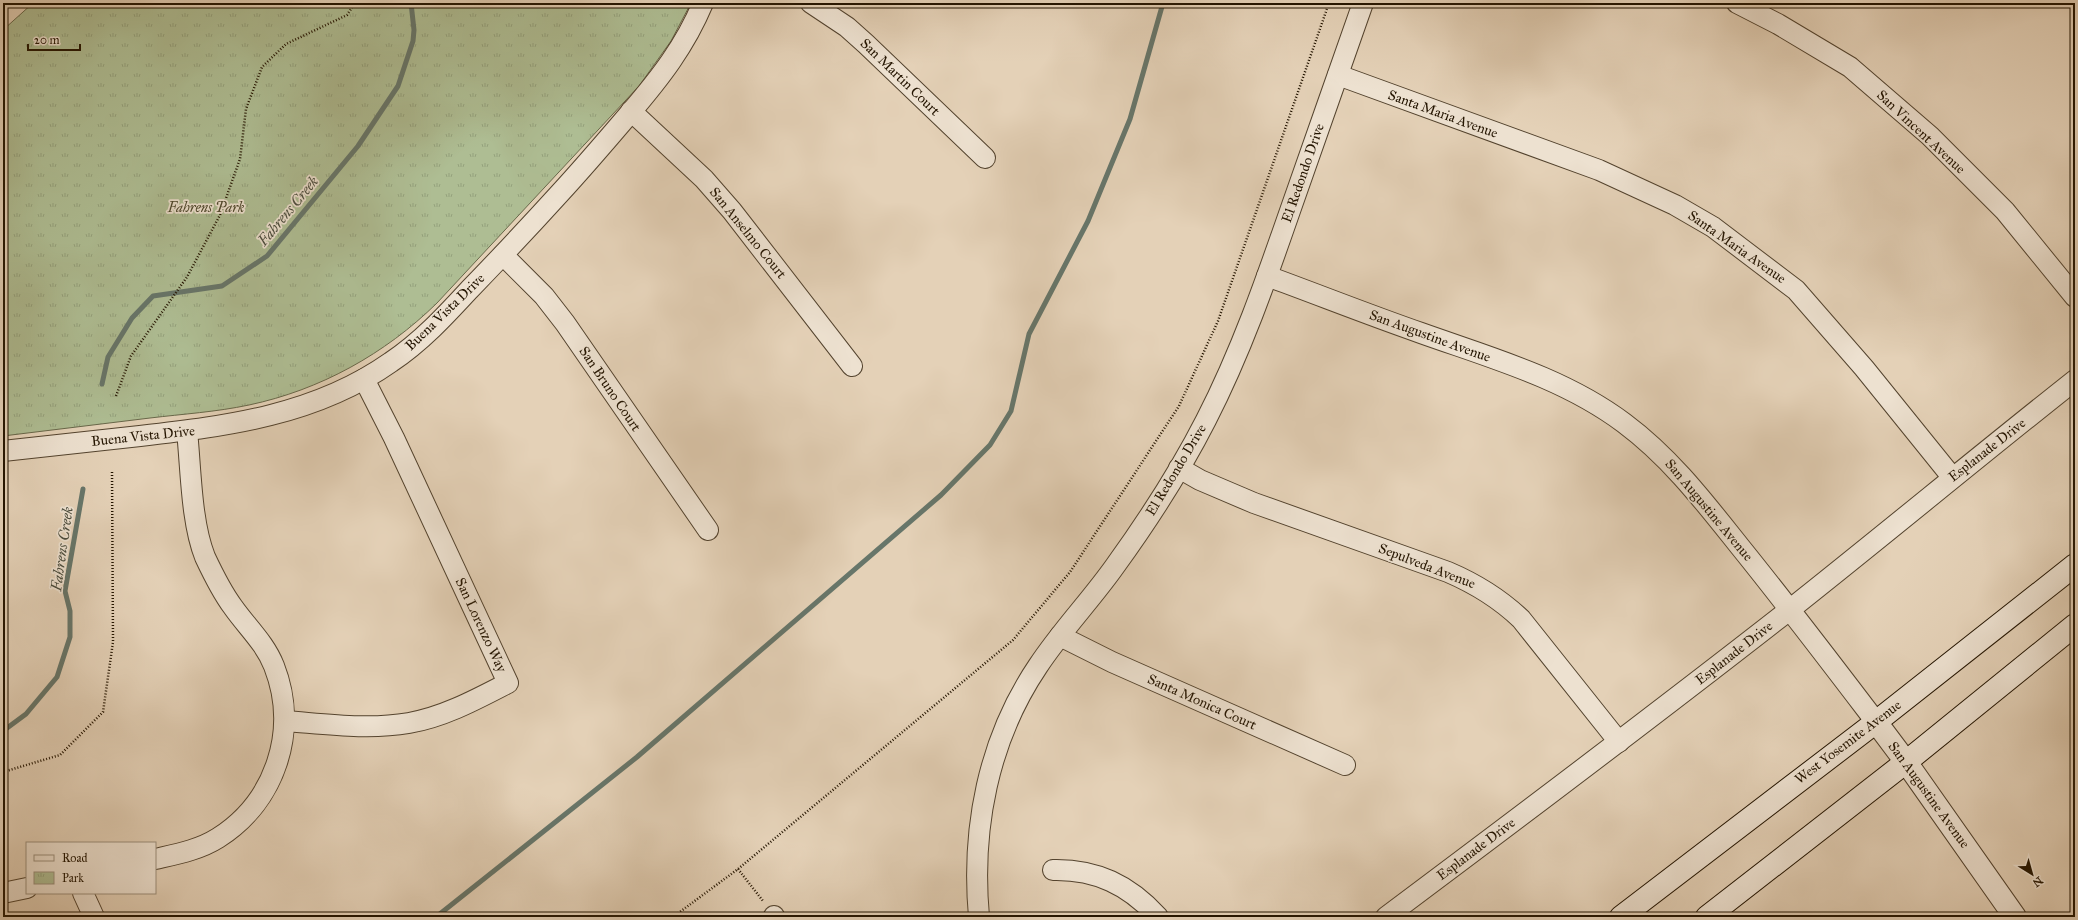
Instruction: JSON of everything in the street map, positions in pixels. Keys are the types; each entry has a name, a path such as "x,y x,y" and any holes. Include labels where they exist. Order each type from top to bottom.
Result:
{"main road":[{"name":"West Yosemite Avenue","path":"1621,917 1876,722 2075,565"},
{"path":"1707,917 1906,762 2075,625"},
{"name":"San Augustine Avenue","path":"1876,722 1906,762 2015,917"}],"street":[{"name":"Buena Vista Drive","path":"3,451 187,431 242,423 289,411 320,401 364,379 392,362 429,332 503,255 649,93 681,47 703,3"},
{"name":"San Martin Court","path":"811,3 856,36 985,158"},
{"name":"El Redondo Drive","path":"979,917 977,894 977,851 980,814 992,765 1003,732 1038,665 1115,567 1158,503 1206,420 1238,350 1267,276 1363,3"},
{"name":"San Vincent Avenue","path":"1737,3 1778,24 1850,67 1930,136 2005,211 2075,297"},
{"name":"Santa Maria Avenue","path":"1338,75 1599,170 1657,196 1713,227 1796,290 1864,368 1952,477"},
{"name":"San Anselmo Court","path":"632,112 704,179 732,211 852,366"},
{"name":"San Bruno Court","path":"503,255 544,296 565,323 708,530"},
{"name":"San Augustine Avenue","path":"1267,276 1547,378 1587,398 1624,423 1658,451 1689,483 1790,609 1876,722"},
{"name":"San Lorenzo Way","path":"285,721 362,726 410,723 437,716 508,683 394,438 364,379"},
{"name":"Esplanade Drive","path":"1386,917 1619,742 1790,609 1952,477 2075,380"},
{"path":"156,859 194,849 217,839 237,824 253,808 266,789 277,767 283,744 285,721 282,690 274,665 263,644 233,608 216,582 205,555 197,527 187,431"},
{"name":"Sepulveda Avenue","path":"1179,468 1200,480 1254,503 1448,572 1476,584 1502,602 1521,620 1619,742"},
{"name":"Santa Monica Court","path":"1060,636 1112,662 1345,766"},
{"path":"1053,870 1084,871 1110,880 1136,898 1158,917"},
{"path":"3,893 26,888"},
{"path":"83,894 94,917"}],"path":[{"path":"116,396 130,356 169,305 185,281 209,238 233,183 240,159 246,109 262,67 286,44 347,15 355,3"},
{"path":"673,917 738,869 1013,640 1070,572 1179,406 1218,322 1329,3"},
{"path":"3,772 60,755 103,712 113,642 112,470"},
{"path":"738,869 774,917"}],"green space":[{"name":"Fahrens Park","path":"33,3 691,3 671,41 639,86 437,303 396,338 373,354 326,380 301,390 249,405 212,411 3,436 3,30"}],"waterway":[{"name":"Fahrens Creek","path":"102,384 108,357 132,318 153,296 222,286 267,256 358,146 398,86 413,41 414,30 411,3"},
{"path":"436,917 637,757 941,495 990,445 1011,411 1029,334 1088,221 1130,119 1163,3"},
{"name":"Fahrens Creek","path":"3,731 26,714 57,677 70,637 70,611 65,591 83,489"}]}
